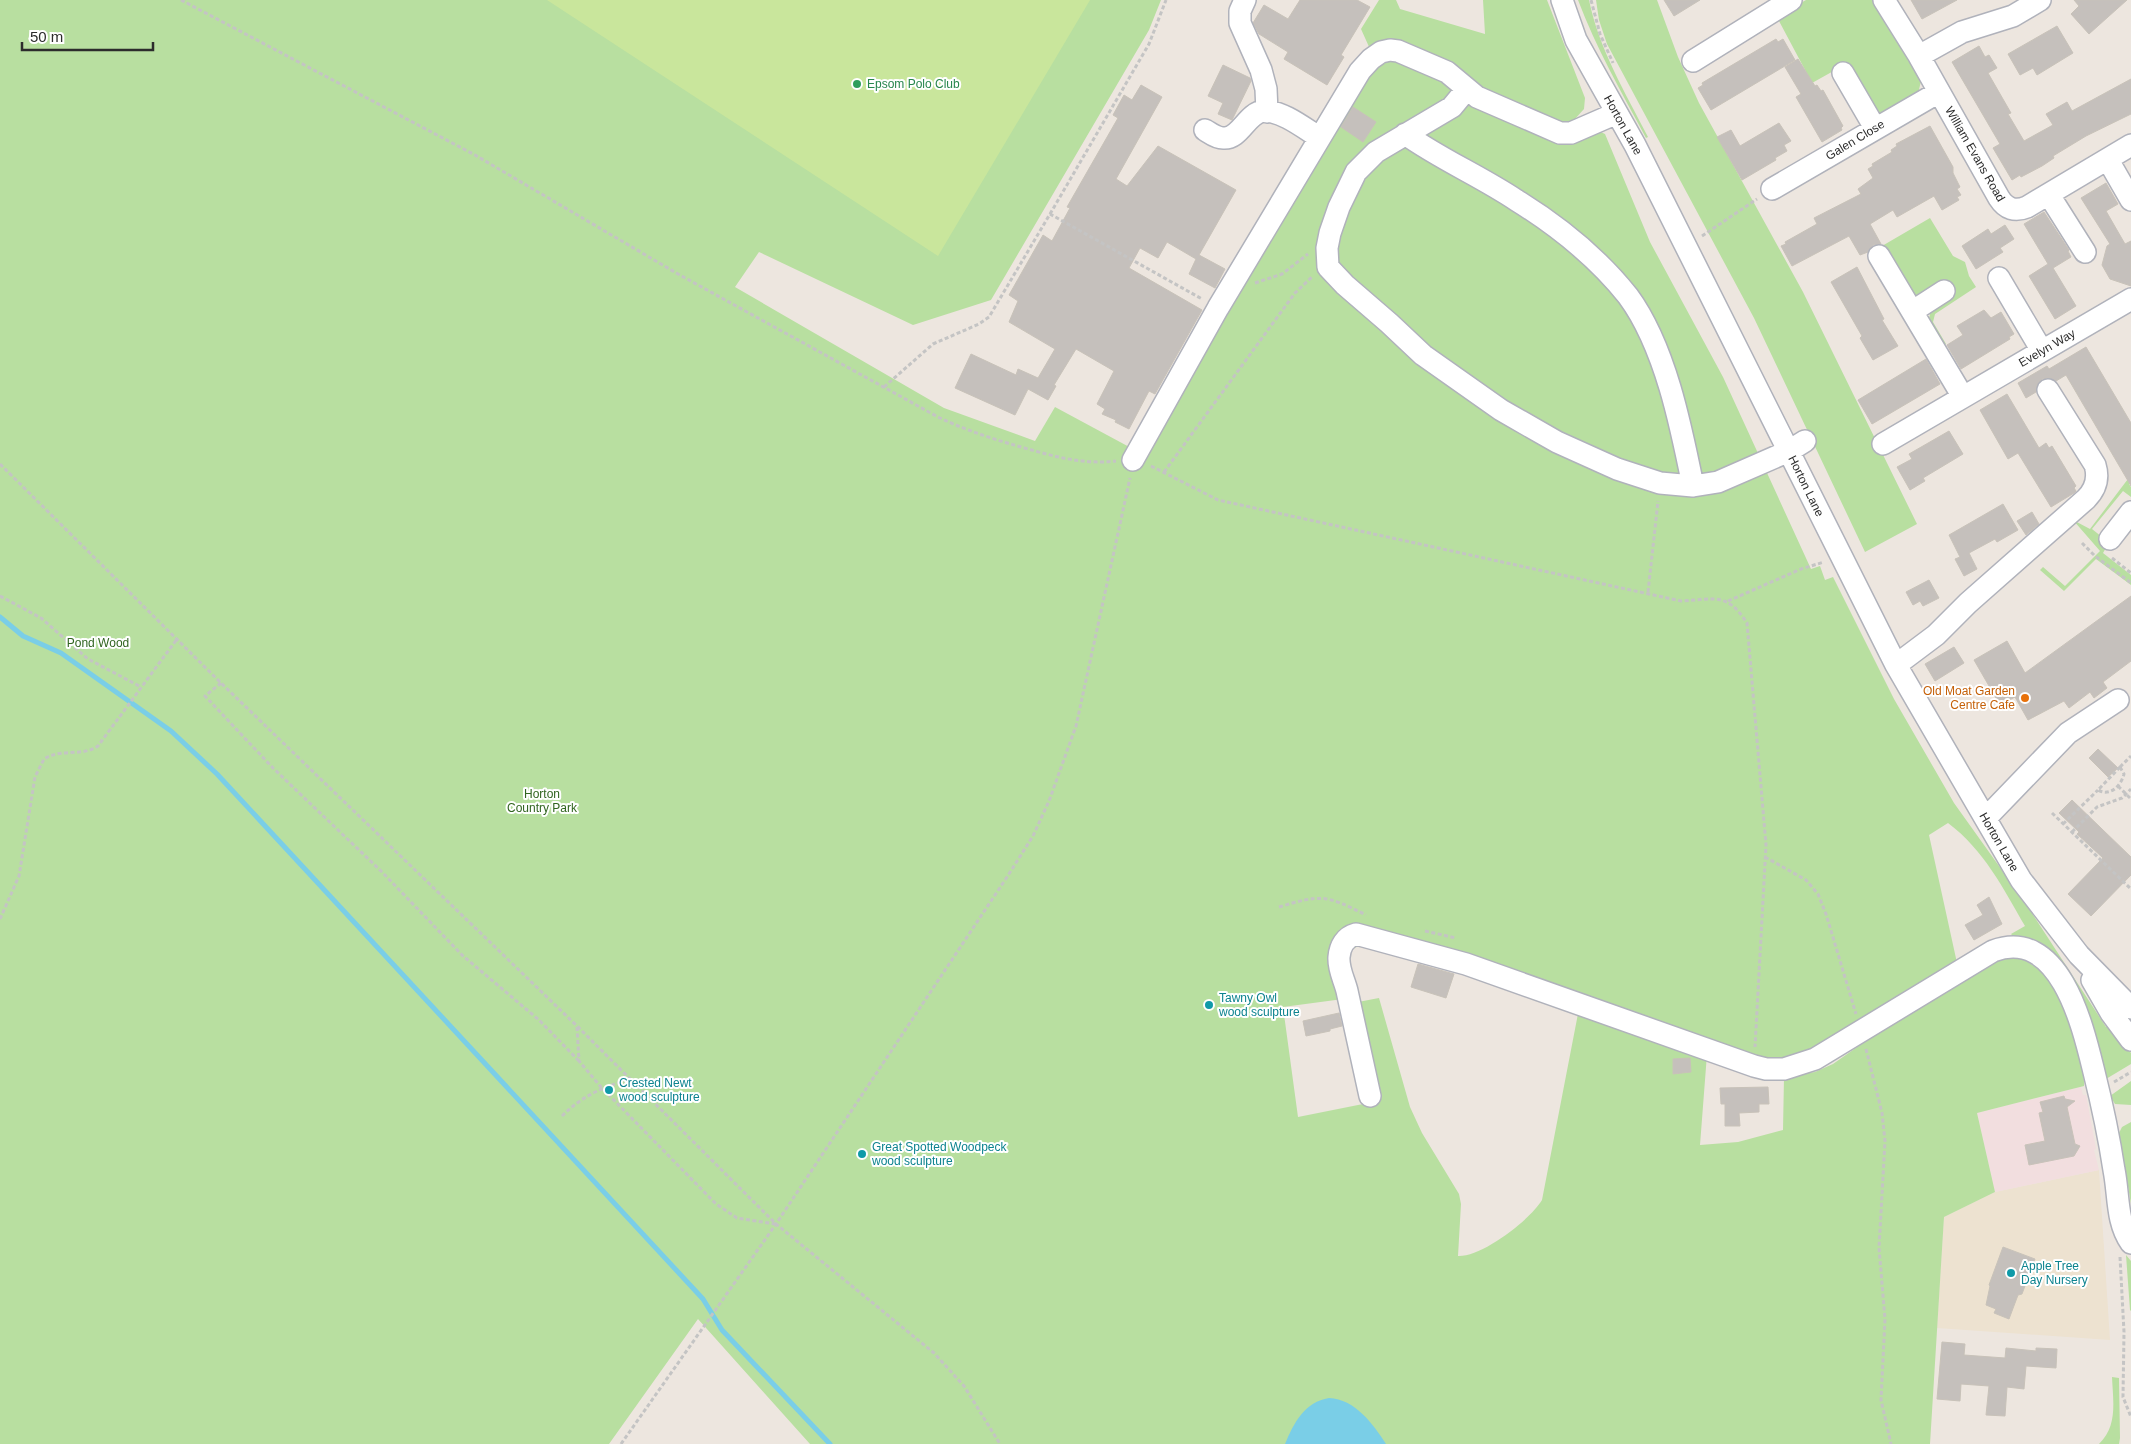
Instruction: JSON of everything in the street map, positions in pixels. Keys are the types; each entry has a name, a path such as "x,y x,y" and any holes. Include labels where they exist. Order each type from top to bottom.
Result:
{"street":[{"path":"1245,0 1240,10 1240,23 1261,70 1266,89 1268,112"},
{"name":"Horton Lane","path":"1562,0 1576,40 1635,145 1797,446 1896,665 2021,880 2079,955 2131,1008"},
{"name":"William Evans Road","path":"1884,0 1919,56 2000,200 2006,206 2013,210 2020,210 2049,195 2131,145"},
{"path":"1919,56 1962,32 2013,16 2040,0"},
{"path":"1693,61 1789,1"},
{"path":"1133,460 1232,283 1360,71 1371,59 1384,50 1398,51 1442,69 1477,97 1560,133 1571,132 1617,113"},
{"path":"1843,73 1875,128"},
{"path":"1466,90 1447,111 1405,134 1370,157 1356,172 1339,207 1327,248 1328,267 1344,285 1390,323 1422,355 1501,410 1557,442 1617,469 1660,483 1693,486 1718,482 1797,446"},
{"name":"Galen Close","path":"1772,189 1939,92"},
{"path":"1205,130 1220,138 1226,138 1233,135 1258,113 1268,112 1291,120 1320,138"},
{"path":"1405,134 1516,199 1558,229 1593,258 1628,297 1647,328 1658,354 1683,436 1693,486"},
{"path":"2108,160 2131,200"},
{"path":"2049,195 2085,252"},
{"path":"1879,256 1964,396"},
{"path":"1999,278 2042,351"},
{"path":"1913,312 1944,291"},
{"name":"Evelyn Way","path":"1883,444 2131,299"},
{"path":"1896,665 1936,635 1968,603 2086,499 2095,488 2098,474 2095,465 2048,390"},
{"path":"2110,539 2131,512"},
{"path":"1986,818 2068,733 2118,700"},
{"path":"1370,1096 1339,964 1343,944 1350,936 1356,934 1466,964 1754,1066 1774,1070 1802,1064 1827,1052 1861,1029 1993,951 2012,947 2023,949 2041,958 2054,970 2064,984 2081,1022 2107,1128 2122,1226 2131,1243"},
{"name":"Horton Lane","path":"2079,955 2103,1000 2131,1040"}],"path":[{"path":"181,0 475,155 678,274 949,422 1001,441 1061,458 1083,462 1133,460 1082,704 1060,774 1039,823 1007,877 776,1224 621,1444"},
{"path":"884,387 933,344 980,324 989,317 1149,44 1166,0"},
{"path":"1591,0 1603,42 1615,67"},
{"path":"1697,229 1701,237 1772,189"},
{"path":"1050,214 1218,308"},
{"path":"1232,283 1247,286 1282,274 1297,264 1330,233"},
{"path":"1328,267 1312,276 1295,293 1164,472 1218,500 1681,600 1718,599 1728,601 1740,612 1747,623 1766,845 1754,1066"},
{"path":"0,464 221,683 577,1026 776,1224 934,1353 964,1386 1000,1444"},
{"path":"1648,592 1660,483"},
{"path":"2082,543 2094,556 2131,583"},
{"path":"1728,601 1823,561 1827,566"},
{"path":"0,596 41,618 88,659 141,688"},
{"path":"0,919 19,876 32,790 44,759 50,755 92,750 98,746 121,712 177,639"},
{"path":"221,683 205,696 274,768 382,872 462,954 539,1020 724,1211 748,1221 776,1224"},
{"path":"2063,824 2131,756"},
{"path":"2098,790 2105,793 2118,786 2124,774 2120,767"},
{"path":"2118,786 2131,799"},
{"path":"2072,832 2097,807 2115,802 2126,795 2131,789"},
{"path":"2052,813 2131,890"},
{"path":"1765,857 1806,880 1818,894 1826,914 1861,1029 1882,1113 1885,1141 1880,1248 1885,1320 1881,1400 1891,1444"},
{"path":"577,1026 579,1061"},
{"path":"562,1116 577,1102 602,1087 630,1079"}],"shaded area":[{"path":"2084,1086 2081,1087 2083,1095 2086,1095 2096,1149 2094,1150 2099,1170 1995,1192 1977,1113"},
{"path":"2099,1170 2110,1340 1937,1328 1944,1217 1995,1192"}],"green space":[{"name":"Horton Country Park","path":"0,0 1161,0 1149,30 991,300 913,325 759,252 735,287 944,408 1035,441 1055,407 1133,449 1370,49 1361,29 1379,0 1396,0 1400,9 1485,34 1483,0 1547,0 1585,98 1584,109 1574,120 1605,134 1650,242 1723,377 1811,569 1820,566 1825,580 1833,577 1894,699 1954,803 2024,901 2106,1027 2109,1025 2131,1053 2131,1064 2106,1079 2090,1020 2011,934 2025,926 1992,870 1972,845 1948,823 1929,835 1957,963 1895,998 1809,1051 1777,1060 1707,1054 1700,1145 1738,1142 1783,1130 1784,1077 1815,1072 1833,1064 1926,999 1999,958 2006,956 2025,960 2047,979 2058,994 2078,1043 2083,1066 2084,1086 1977,1113 1995,1192 1944,1217 1930,1444 810,1444 698,1319 609,1444 0,1444","holes":["1361,945 1450,951 1582,993 1542,1200 1527,1217 1504,1236 1480,1250 1468,1255 1458,1256 1461,1204 1459,1194 1422,1133 1410,1107 1379,998 1358,1002 1378,1101 1298,1117 1283,1007 1343,999 1348,951"]},
{"name":"Epsom Polo Club","path":"547,0 1090,0 938,256"},
{"path":"1578,0 1589,0 1593,18 1606,53 1648,137 1646,138 1610,70"},
{"path":"1596,0 1657,0 1678,57 1699,103 1803,292 1917,524 1865,552 1754,318 1607,44 1599,20"},
{"path":"1806,0 1875,0 1921,81 1918,94 1884,113 1876,115 1846,64 1812,83 1779,21 1783,13"},
{"path":"1930,218 1953,256 1965,262 1969,276 1976,287 1935,314 1933,322 1946,344 1941,346 1928,323 1931,310 1919,296 1913,295 1904,284 1882,246"},
{"path":"2131,475 2129,484 2131,487 2131,497 2123,491 2092,529 2102,537 2100,540 2107,546 2103,553 2131,575 2131,585 2096,559 2064,591 2040,570 2043,567 2065,586 2100,551 2073,520 2090,529"},
{"path":"2131,1081 2131,1105 2115,1104 2110,1096"},
{"path":"2131,1122 2131,1204 2119,1133 2122,1127"},
{"path":"2126,1255 2131,1261 2131,1311 2130,1310"},
{"path":"2112,1377 2119,1378 2119,1444 2099,1444 2105,1437 2112,1421"}],"water":[{"path":"1329,1398 1338,1399 1355,1408 1369,1421 1386,1444 1285,1444 1301,1414 1313,1404"}],"building":[{"path":"1300,0 1357,0 1370,7 1341,55 1344,57 1327,85 1284,59 1288,52 1259,34 1253,23 1264,5 1288,19"},
{"path":"1664,0 1700,0 1674,16"},
{"path":"1911,0 1957,0 1922,19"},
{"path":"2074,0 2127,0 2089,34 2071,14 2079,6"},
{"path":"2057,26 2073,53 2037,75 2033,68 2020,75 2008,54"},
{"path":"1776,39 1778,42 1783,39 1795,60 1711,110 1698,88 1703,85 1702,83"},
{"path":"1979,46 1985,57 1989,55 1997,68 1988,73 2011,113 2008,114 2024,141 2053,125 2046,114 2067,102 2072,111 2131,79 2131,114 2086,136 2053,156 2054,158 2042,166 2012,180 1993,148 2000,144 1952,62"},
{"path":"1798,59 1815,86 1817,85 1821,91 1823,90 1843,126 1842,130 1822,142 1796,97 1801,94 1785,67"},
{"path":"1223,65 1250,78 1251,81 1232,120 1218,114 1223,103 1208,96"},
{"path":"1141,85 1162,97 1116,179 1127,186 1158,146 1236,190 1199,255 1225,269 1215,288 1189,274 1196,259 1167,242 1158,258 1140,248 1129,268 1202,310 1155,394 1149,391 1129,429 1115,422 1116,420 1102,414 1105,409 1097,404 1114,371 1076,349 1054,385 1056,386 1048,400 1028,389 1015,415 955,388 971,354 1016,375 1018,369 1038,378 1055,349 1009,322 1018,301 1009,295 1043,235 1052,241 1070,208 1067,207 1118,118 1113,115 1124,95 1132,100"},
{"path":"1353,107 1376,122 1363,142 1341,127"},
{"path":"1779,123 1791,141 1784,145 1787,151 1775,158 1776,160 1742,180 1717,137 1731,130 1740,146"},
{"path":"1930,126 1953,167 1953,173 1960,187 1957,189 1961,195 1957,197 1959,200 1942,210 1934,196 1897,217 1893,210 1870,224 1881,244 1873,245 1868,252 1860,255 1849,236 1792,266 1781,246 1817,224 1814,218 1861,194 1858,189 1873,178 1868,169 1873,166 1872,164 1892,152 1891,150 1897,146 1896,144"},
{"path":"2106,183 2118,204 2106,211 2125,244 2131,241 2131,286 2110,279 2102,265 2107,246 2110,244 2081,198"},
{"path":"2044,212 2069,250 2071,257 2053,268 2076,306 2055,319 2029,276 2048,264 2024,224"},
{"path":"2005,225 2014,239 2000,248 2003,252 1976,269 1962,246 1988,229 1991,234"},
{"path":"1857,267 1884,319 1882,320 1898,346 1873,360 1860,338 1862,336 1831,282"},
{"path":"1984,310 1991,318 2001,312 2014,334 2009,337 2010,339 1961,369 1947,345 1963,335 1957,326"},
{"path":"2086,347 2131,423 2131,486 2066,375 2056,381 2048,378 2042,379 2037,385 2036,392 2026,398 2018,383 2047,366 2049,369"},
{"path":"1926,359 1940,384 1872,424 1858,400"},
{"path":"2007,394 2039,448 2046,443 2049,448 2052,446 2076,486 2074,493 2051,507 2018,453 2008,459 1980,410"},
{"path":"1949,431 1963,454 1923,478 1925,481 1910,490 1897,467 1912,459 1909,454"},
{"path":"2003,504 2018,530 1997,542 1995,539 1969,553 1977,569 1964,576 1955,559 1960,557 1949,535"},
{"path":"2032,512 2039,524 2026,535 2017,521"},
{"path":"1929,580 1939,598 1923,606 1920,601 1913,605 1906,592"},
{"path":"2131,596 2131,661 2103,682 2107,688 2094,698 2090,692 2069,708 2064,701 2028,720 2015,697 2000,705 1974,660 2007,641 2025,673"},
{"path":"1954,647 1964,663 1935,681 1925,664"},
{"path":"2098,749 2118,768 2108,777 2089,758"},
{"path":"2072,800 2131,857 2131,875 2091,916 2068,894 2103,858 2077,834 2079,832 2059,813"},
{"path":"1989,897 2002,924 1974,940 1965,925 1983,915 1977,905"},
{"path":"1418,964 1454,974 1446,998 1411,987"},
{"path":"1339,1013 1342,1026 1330,1029 1330,1031 1306,1036 1303,1021"},
{"path":"1690,1058 1691,1072 1673,1074 1673,1059"},
{"path":"1768,1087 1769,1104 1759,1104 1759,1112 1739,1113 1740,1126 1725,1126 1725,1104 1721,1104 1720,1088"},
{"path":"2064,1096 2065,1099 2075,1101 2067,1107 2075,1144 2080,1146 2074,1156 2029,1165 2025,1145 2045,1141 2039,1113 2043,1112 2040,1102"},
{"name":"Apple Tree Day Nursery","path":"2003,1247 2035,1259 2022,1294 2018,1295 2009,1319 1994,1313 1996,1309 1986,1305 1989,1285"},
{"path":"1942,1342 1965,1344 1964,1355 2005,1358 2006,1348 2036,1351 2036,1348 2057,1349 2056,1368 2026,1366 2024,1389 2007,1387 2005,1416 1986,1415 1989,1386 1961,1384 1960,1401 1937,1399"}],"waterway":[{"path":"0,617 23,636 61,653 171,731 217,774 703,1299 722,1330 830,1444"}],"place":[{"name":"Epsom Polo Club","path":"857,84"},
{"name":"Old Moat Garden Centre Cafe","path":"2025,698"},
{"name":"Tawny Owl wood sculpture","path":"1209,1005"},
{"name":"Crested Newt wood sculpture","path":"609,1090"},
{"name":"Great Spotted Woodpeck wood sculpture","path":"862,1154"},
{"name":"Apple Tree Day Nursery","path":"2011,1273"}],"park label":[{"name":"Pond Wood","path":"98,643"}]}
